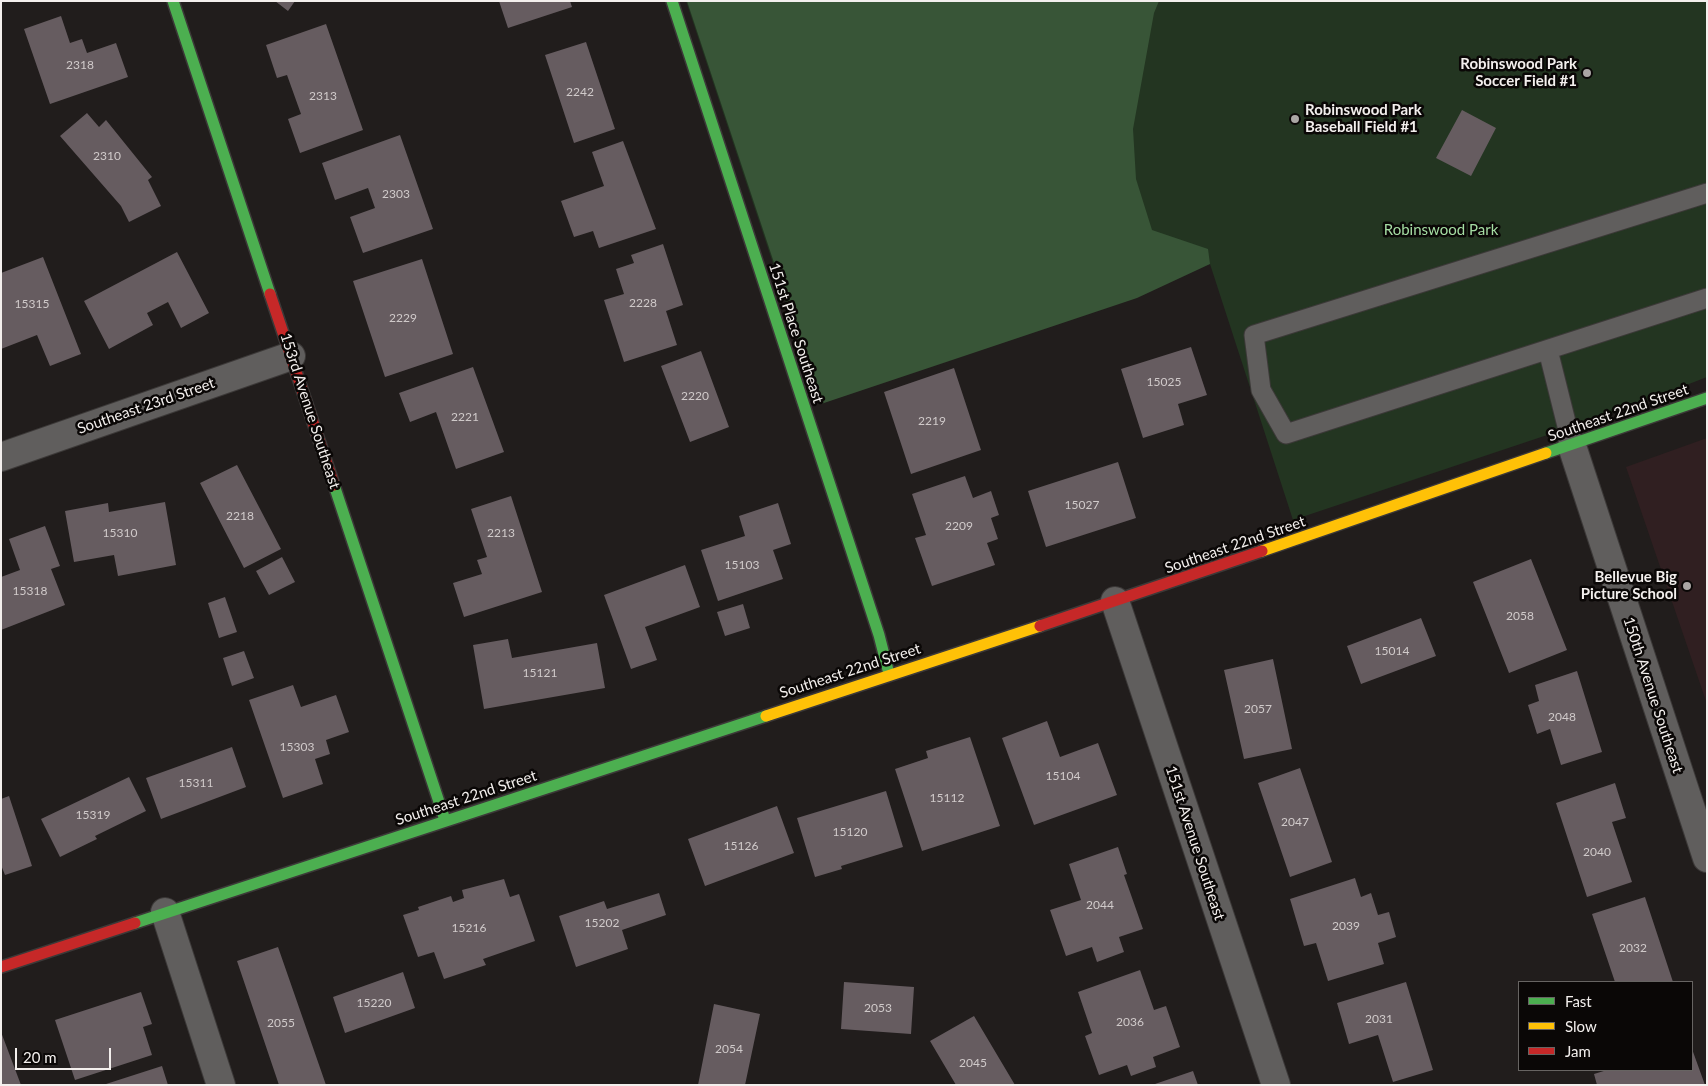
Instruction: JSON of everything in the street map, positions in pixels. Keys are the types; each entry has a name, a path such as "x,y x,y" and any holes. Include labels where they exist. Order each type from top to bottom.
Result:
{"street":[{"name":"153rd Avenue Southeast","path":"173,1 445,820"},
{"name":"151st Place Southeast","path":"672,1 879,635 889,674"},
{"name":"Southeast 23rd Street","path":"1,457 292,356"},
{"name":"Southeast 22nd Street","path":"1,967 1115,601 1572,446 1707,398"},
{"name":"150th Avenue Southeast","path":"1572,446 1707,858"},
{"name":"151st Avenue Southeast","path":"1115,601 1276,1085"},
{"path":"165,912 222,1085"}],"lane":[{"path":"1707,192 1254,335 1261,390 1286,434 1707,298"},
{"path":"1548,350 1572,446"}],"shaded area":[{"name":"Bellevue Big Picture School","path":"1707,438 1707,704 1626,467"}],"green space":[{"name":"Robinswood Park","path":"686,1 1707,1 1707,377 1622,410 1293,520 1210,264 818,399"},
{"path":"687,1 1159,1 1154,13 1133,129 1136,179 1152,230 1208,249 1210,264 1137,298 821,404"}],"building":[{"path":"275,1 295,1 288,11"},
{"path":"499,1 570,1 572,7 508,28"},
{"path":"61,16 70,43 82,39 87,53 116,43 128,77 50,104 24,29"},
{"path":"326,24 363,130 300,153 288,119 301,114 287,75 277,78 266,45"},
{"path":"586,42 615,129 574,143 545,55"},
{"path":"1462,110 1496,128 1471,176 1436,158"},
{"path":"87,113 99,127 106,120 152,177 148,180 161,206 129,222 121,206 60,136"},
{"path":"400,135 433,229 363,253 350,217 375,208 368,188 335,200 322,163"},
{"path":"623,141 656,229 599,248 593,231 574,237 561,201 604,186 592,152"},
{"path":"663,244 683,305 666,311 677,345 624,362 604,300 624,294 616,269 634,263 631,255"},
{"path":"177,252 209,313 181,328 168,302 147,313 153,325 109,349 84,301"},
{"path":"43,257 81,354 50,366 37,335 1,349 1,273"},
{"path":"422,259 453,354 385,377 353,281"},
{"path":"1191,347 1207,395 1178,404 1184,425 1143,438 1121,369"},
{"path":"701,351 729,427 690,442 661,366"},
{"path":"473,367 504,452 456,469 436,412 410,422 399,393"},
{"path":"954,368 981,450 911,474 884,392"},
{"path":"1118,462 1136,518 1046,547 1028,491"},
{"path":"237,465 281,549 244,568 200,483"},
{"path":"965,476 973,498 991,491 999,515 991,518 998,539 987,543 995,565 932,586 915,538 926,535 912,494"},
{"path":"511,496 542,592 464,617 453,583 482,574 477,560 487,557 471,509"},
{"path":"165,502 176,565 118,576 114,555 74,562 65,511 108,503 109,512"},
{"path":"778,503 791,544 773,550 783,579 718,601 701,550 745,536 739,516"},
{"path":"45,526 60,566 51,569 65,605 1,630 1,577 20,570 9,539"},
{"path":"282,557 295,582 269,595 256,571"},
{"path":"1531,559 1567,650 1509,673 1473,582"},
{"path":"685,565 700,607 645,627 657,660 631,669 604,595"},
{"path":"225,597 237,632 219,638 208,603"},
{"path":"743,604 750,628 725,636 717,612"},
{"path":"1421,618 1436,656 1361,684 1347,646"},
{"path":"508,639 512,658 597,643 605,688 484,709 473,645"},
{"path":"244,651 254,678 232,686 223,658"},
{"path":"1273,659 1292,749 1244,759 1224,670"},
{"path":"1577,671 1602,752 1561,765 1550,729 1537,734 1528,705 1539,701 1535,685"},
{"path":"293,685 301,707 336,695 349,732 326,740 330,754 315,759 323,784 283,798 249,700"},
{"path":"1047,721 1060,757 1098,743 1117,795 1034,825 1002,738"},
{"path":"970,737 1000,826 922,851 895,769 928,758 926,751"},
{"path":"232,747 246,787 161,819 146,778"},
{"path":"1300,768 1332,862 1290,877 1258,783"},
{"path":"129,777 146,811 95,836 97,839 60,857 41,819"},
{"path":"1615,783 1626,818 1612,822 1632,882 1587,897 1556,803"},
{"path":"886,791 903,847 841,866 842,869 815,877 797,818"},
{"path":"9,796 32,866 5,875 1,865 1,799"},
{"path":"777,806 794,853 705,886 688,839"},
{"path":"1118,847 1127,874 1124,875 1143,929 1119,937 1124,952 1097,962 1092,947 1066,956 1050,910 1081,900 1069,864"},
{"path":"1355,878 1361,897 1371,893 1378,915 1389,912 1396,937 1378,943 1384,964 1328,981 1316,943 1304,946 1290,899"},
{"path":"504,879 510,897 519,894 535,941 483,959 486,965 444,979 434,952 418,957 403,915 419,910 418,907 451,896 453,902 464,898 462,890"},
{"path":"659,893 666,915 622,930 628,949 576,967 559,916 604,901 607,909"},
{"path":"1645,897 1673,981 1615,981 1592,914"},
{"path":"278,947 326,1085 279,1085 237,961"},
{"path":"1140,970 1154,1010 1166,1006 1180,1047 1153,1057 1156,1067 1131,1076 1127,1065 1099,1075 1085,1036 1092,1033 1078,992"},
{"path":"403,972 415,1008 345,1033 333,997"},
{"path":"844,982 914,987 911,1034 841,1029"},
{"path":"1406,982 1433,1070 1393,1082 1378,1035 1349,1044 1337,1003"},
{"path":"141,992 152,1024 143,1027 152,1055 75,1080 55,1020"},
{"path":"714,1004 760,1014 745,1085 698,1085"},
{"path":"974,1016 1015,1085 956,1085 930,1041"},
{"path":"1,1032 21,1085 1,1085"},
{"path":"1693,1052 1705,1085 1597,1085 1594,1074 1604,1071 1693,1071"},
{"path":"162,1066 168,1085 106,1085 106,1084"},
{"path":"1193,1071 1198,1085 1155,1084"}],"traffic: fast":[{"path":"173,1 270,294"},
{"path":"672,1 879,635 889,674"},
{"path":"1546,453 1707,398"},
{"path":"334,485 445,820"},
{"path":"135,923 766,716"}],"traffic: slow":[{"path":"1262,551 1546,453"},
{"path":"766,716 1040,626"}],"traffic: jam":[{"path":"270,294 334,485"},
{"path":"1040,626 1262,551"},
{"path":"1,967 135,923"}],"place":[{"name":"Robinswood Park Soccer Field #1","path":"1587,73"},
{"name":"Robinswood Park Baseball Field #1","path":"1295,119"},
{"name":"Bellevue Big Picture School","path":"1687,586"}]}
